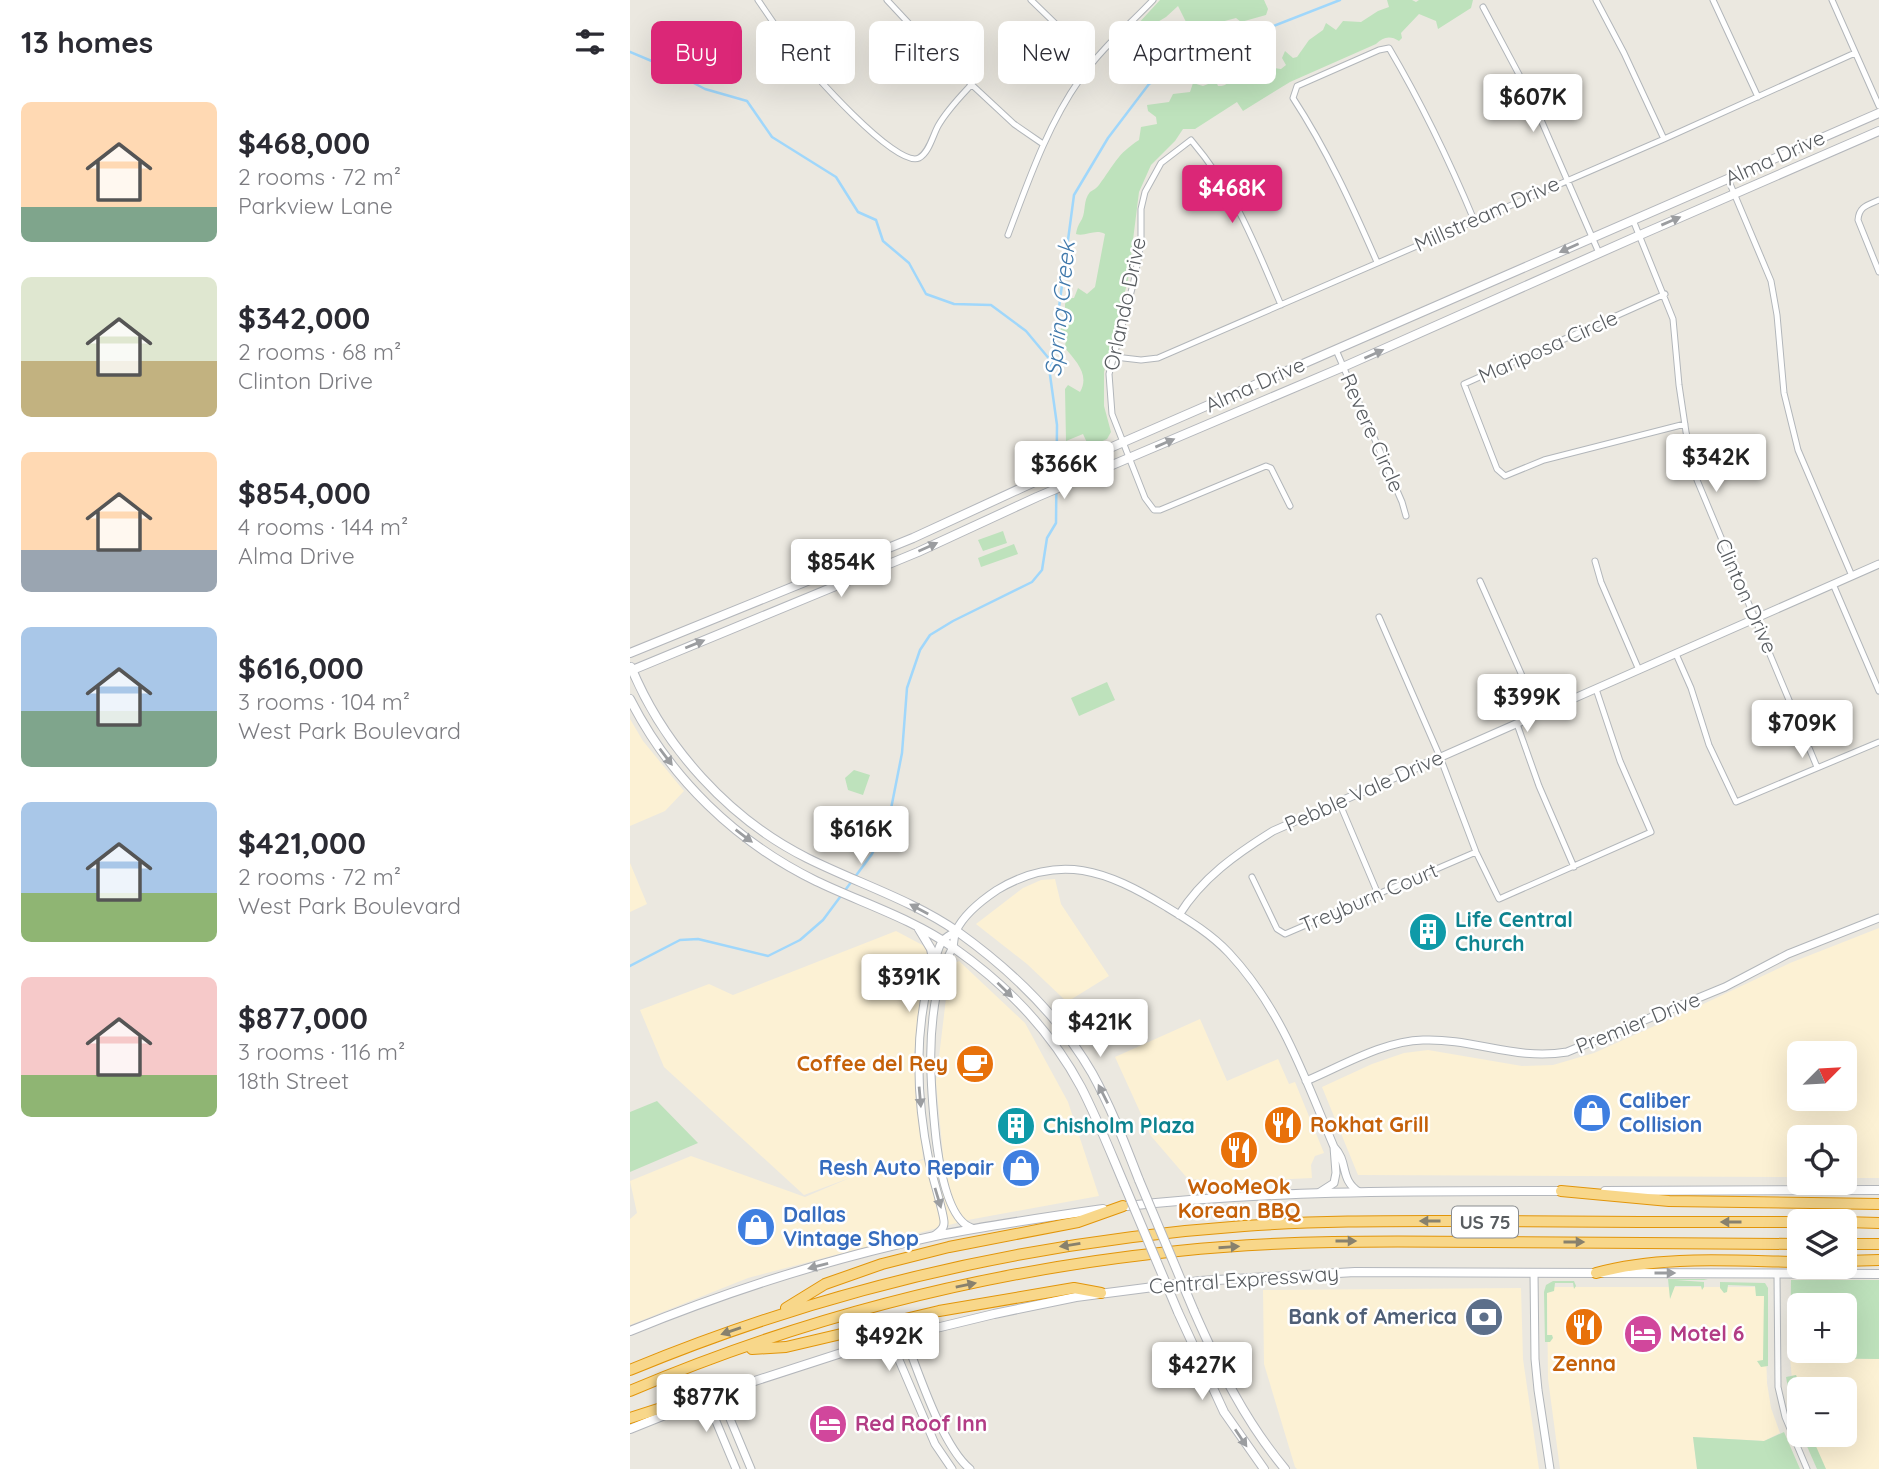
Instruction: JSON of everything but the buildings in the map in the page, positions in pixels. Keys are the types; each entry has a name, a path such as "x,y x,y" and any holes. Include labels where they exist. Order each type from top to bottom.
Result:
{"highway":[{"path":"1561,1191 1669,1201 1879,1204"},
{"path":"770,1318 825,1284 882,1264 949,1247 1078,1222 1123,1206"},
{"name":"US 75","path":"630,1370 770,1318 860,1291 951,1268 1072,1245 1171,1232 1326,1222 1787,1222"},
{"path":"1857,1222 1879,1223"},
{"name":"Central Expressway","path":"630,1391 735,1350 816,1324 935,1292 1081,1263 1180,1251 1329,1241 1787,1244"},
{"path":"1857,1244 1879,1244"},
{"path":"1857,1261 1879,1260"},
{"path":"1596,1273 1624,1265 1787,1262"},
{"path":"735,1350 786,1347 939,1311 1060,1290 1074,1288 1101,1293"},
{"path":"630,1418 711,1392 730,1389"}],"main road":[{"name":"Alma Drive","path":"630,653 957,517 1879,113"},
{"name":"Alma Drive","path":"631,668 788,606 964,531 1879,131"},
{"path":"957,517 964,531"},
{"path":"782,591 788,606"},
{"path":"631,668 651,709 688,760 728,803 772,837 830,868 919,909 956,931 1022,985 1068,1036 1105,1098 1224,1378 1255,1431 1285,1469"},
{"path":"630,699 657,745 692,790 726,822 763,849 818,882 918,926 953,947 1010,994 1042,1029 1085,1095 1224,1412 1264,1469"},
{"path":"763,849 772,837"},
{"path":"918,926 931,949 933,963"},
{"path":"630,1331 755,1285 932,1237 1123,1206 1215,1197 1321,1192 1879,1190"},
{"name":"Central Expressway","path":"630,1429 712,1395 823,1358 904,1335 1101,1293 1200,1280 1320,1273 1879,1274"}],"street":[{"path":"758,0 792,47 845,107 899,153 911,159 919,158 924,153 942,120 972,85"},
{"path":"887,0 929,45 1014,124 1043,144"},
{"path":"1031,0 1053,21"},
{"path":"1095,60 1153,0"},
{"path":"1596,0 1664,139"},
{"path":"1713,0 1758,97"},
{"path":"1832,0 1879,106"},
{"path":"1483,7 1531,97 1599,253"},
{"path":"1377,262 1340,178 1293,98 1297,86 1389,48 1440,140 1474,219"},
{"name":"Millstream Drive","path":"1115,357 1141,360 1158,358 1856,54"},
{"path":"1008,235 1043,144 1077,84"},
{"name":"Orlando Drive","path":"1281,305 1232,196 1216,169 1191,140 1161,163 1145,192 1141,243 1134,281 1109,374 1112,414 1149,505 1154,510 1160,510 1266,466 1275,474 1290,506"},
{"path":"1728,179 1771,281 1784,393 1798,450 1852,576"},
{"path":"1879,200 1863,207 1858,220 1879,272"},
{"name":"Clinton Drive","path":"1633,219 1673,319 1685,424 1697,480 1817,767"},
{"name":"Mariposa Circle","path":"1665,294 1464,384 1497,469 1505,476 1544,460 1685,424"},
{"name":"Revere Circle","path":"1336,350 1406,516"},
{"path":"1595,561 1601,582 1639,670"},
{"name":"Pebble Vale Drive","path":"1179,915 1202,884 1236,855 1273,831 1879,564"},
{"path":"1480,581 1539,714"},
{"path":"1833,584 1879,691"},
{"path":"1379,617 1440,757 1476,852 1499,899 1651,832 1620,761 1596,689"},
{"path":"1676,654 1691,688 1709,745 1736,802 1879,742"},
{"path":"1517,724 1539,786 1574,867"},
{"path":"1339,802 1378,894"},
{"name":"Treyburn Court","path":"1252,877 1277,929 1285,934 1476,852"},
{"path":"932,1237 941,1231 945,1222 927,1154 919,1082 925,1004 933,963 942,940 956,931 979,903 1026,875 1064,870 1091,872 1121,881 1217,941 1252,981 1279,1020 1343,1162 1347,1181 1359,1192"},
{"name":"Premier Drive","path":"1306,1081 1391,1046 1420,1040 1448,1041 1526,1055 1567,1052 1725,987 1788,954 1879,918"},
{"path":"956,931 953,947 940,979 931,1041 930,1081 938,1152 950,1200 957,1218 964,1226 972,1229"},
{"path":"921,1040 931,1041"},
{"path":"1321,1192 1334,1183 1334,1147"},
{"path":"927,1154 938,1152"},
{"path":"1534,1273 1536,1370 1550,1469"},
{"path":"1777,1274 1778,1387 1784,1417 1807,1469"},
{"path":"904,1335 952,1449 970,1469"},
{"path":"890,1339 928,1428 952,1469"},
{"path":"736,1469 710,1407 712,1395 723,1402 751,1469"},
{"path":"928,1428 940,1422"},
{"path":"942,1456 952,1449"}],"shaded area":[{"path":"630,719 643,741 684,791 665,811 630,826"},
{"path":"630,863 647,904 630,912"},
{"path":"1055,879 1061,904 1109,976 1067,1002 1027,964 976,924 1023,888 1041,880"},
{"path":"1879,928 1879,1178 1857,1178 1857,1125 1787,1125 1787,1177 1358,1175 1322,1087 1372,1064 1404,1053 1428,1050 1522,1066 1553,1065 1594,1053 1790,963"},
{"path":"896,931 928,948 914,1054 923,1159 887,1169 943,1155 936,1082 950,965 959,961 1025,1023 1068,1102 1099,1196 968,1220 748,1278 630,1325 630,1219 637,1213 630,1181 691,1156 805,1197 852,1177 804,1195 664,1067 640,1010 709,984 733,995"},
{"path":"1200,1019 1227,1081 1278,1059 1289,1084 1295,1082 1324,1153 1315,1156 1311,1165 1312,1178 1231,1182 1188,1179 1151,1136 1115,1057"},
{"path":"1547,1287 1764,1287 1767,1383 1771,1408 1780,1433 1764,1441 1693,1437 1697,1469 1560,1469 1548,1379"},
{"path":"1521,1288 1523,1359 1539,1469 1295,1467 1264,1364 1263,1290"},
{"path":"1857,1359 1879,1359 1879,1469 1824,1469 1814,1447 1857,1447 1857,1377 1792,1377 1790,1363 1857,1363"}],"green space":[{"path":"1160,0 1264,0 1268,9 1266,15 1245,21 1236,18 1225,21 1186,21 1178,6 1159,21 1141,21"},
{"path":"1387,0 1473,0 1471,8 1438,29 1436,21 1419,14 1401,33 1402,38 1399,41 1390,37 1384,38 1290,82 1243,111 1237,102 1195,129 1183,129 1151,165 1139,192 1128,280 1104,372 1104,406 1111,432 1107,439 1089,447 1083,434 1066,441 1065,389 1068,385 1080,392 1083,374 1065,348 1066,337 1060,334 1061,328 1065,327 1065,304 1068,298 1074,298 1078,288 1087,294 1095,287 1105,234 1098,232 1080,235 1076,234 1077,229 1090,192 1098,186 1121,155 1139,140 1141,127 1157,124 1156,117 1148,111 1147,105 1169,102 1173,94 1190,92 1193,84 1276,84 1276,68 1281,69 1286,65 1282,58 1285,51 1293,58 1297,57 1309,40 1323,30 1326,23 1336,30 1343,21 1361,22 1389,7"},
{"path":"1003,531 1007,543 983,551 978,540"},
{"path":"1014,544 1018,554 981,567 978,558"},
{"path":"1107,682 1115,700 1079,716 1071,698"},
{"path":"854,770 870,775 863,795 848,790 845,778"},
{"path":"657,1101 698,1143 630,1172 630,1112"},
{"path":"1668,1279 1708,1280 1676,1280 1704,1282 1704,1287 1702,1290 1701,1286 1675,1286 1670,1299"},
{"path":"1791,1280 1879,1280 1879,1359 1857,1359 1857,1293 1791,1293"},
{"path":"1553,1281 1574,1281 1574,1289 1573,1283 1555,1283 1554,1291 1547,1293 1547,1335 1552,1335 1553,1338 1550,1342 1545,1342 1546,1285"},
{"path":"1720,1282 1765,1283 1768,1288 1768,1366 1761,1367 1757,1361 1763,1360 1764,1296 1756,1296 1755,1286 1728,1285 1727,1292 1724,1293"},
{"path":"1784,1432 1787,1447 1790,1447 1800,1469 1697,1469 1693,1437 1764,1441"},
{"path":"1807,1447 1816,1447 1826,1469 1817,1469"}],"waterway":[{"name":"Spring Creek","path":"630,966 680,940 698,939 768,956 800,940 823,920 872,854 889,819 902,753 907,688 920,650 930,635 1032,582 1042,570 1047,538 1056,523 1057,425 1050,375 1074,195 1108,138 1149,84 1212,50 1340,0"},
{"path":"630,52 705,89 747,101 772,137 836,177 858,212 876,220 883,241 909,263 926,294 954,304 991,305 1026,331 1051,361"}],"place":[{"name":"Life Central Church","path":"1428,932"},
{"name":"Coffee del Rey","path":"975,1064"},
{"name":"Caliber Collision","path":"1592,1113"},
{"name":"Rokhat Grill","path":"1283,1125"},
{"name":"Chisholm Plaza","path":"1016,1126"},
{"name":"WooMeOk Korean BBQ","path":"1239,1150"},
{"name":"Resh Auto Repair","path":"1021,1168"},
{"name":"Dallas Vintage Shop","path":"756,1227"},
{"name":"Bank of America","path":"1484,1317"},
{"name":"Zenna","path":"1584,1327"},
{"name":"Motel 6","path":"1643,1334"},
{"name":"Red Roof Inn","path":"828,1424"}]}
